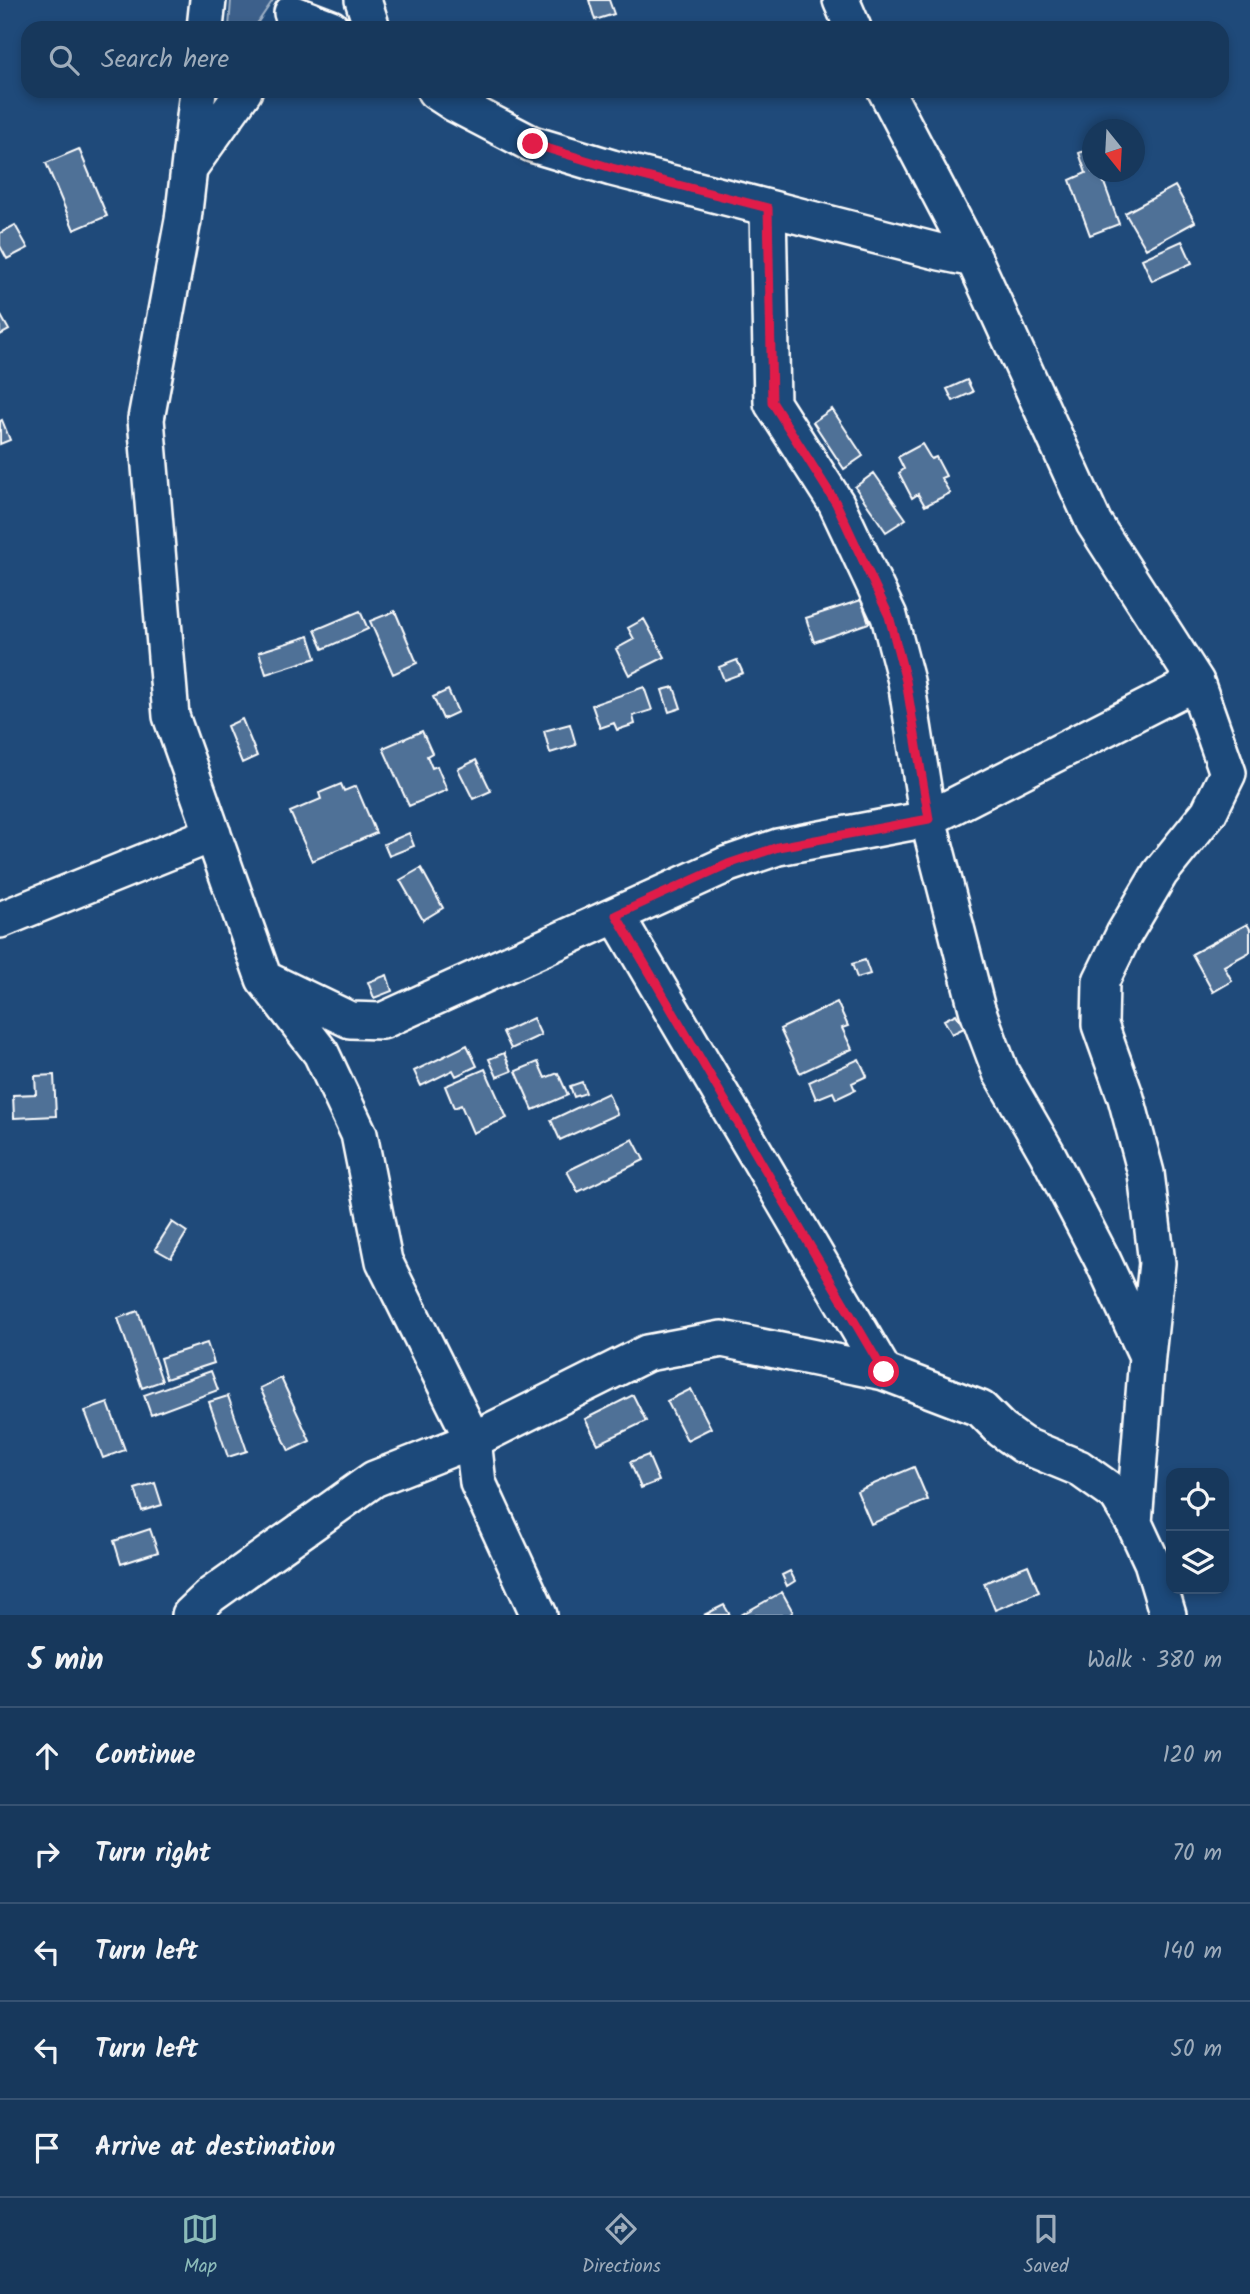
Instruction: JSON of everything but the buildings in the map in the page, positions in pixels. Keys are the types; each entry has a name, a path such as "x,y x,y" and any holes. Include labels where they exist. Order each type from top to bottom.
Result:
{"street":[{"path":"206,21 208,0"},
{"path":"363,0 370,21"},
{"path":"841,0 850,21"},
{"path":"292,14 312,21"},
{"path":"197,98 190,167 146,419 171,716 264,979 321,1053 359,1134 384,1261 473,1440 478,1483 539,1615"},
{"path":"190,167 239,98"},
{"path":"446,98 533,144 612,168 974,259"},
{"path":"890,98 974,259 1094,523 1196,682 1228,773 1209,812 1160,873 1124,934 1101,981 1100,1025 1126,1098 1146,1173 1157,1263 1134,1523"},
{"path":"768,208 772,402 836,503 889,616 906,681 929,819 977,1009 1001,1073 1047,1153 1103,1261 1147,1356"},
{"path":"264,979 350,1020 382,1021 728,864 778,847 929,819 1196,682"},
{"path":"0,920 213,834"},
{"path":"616,915 884,1372"},
{"path":"190,1615 211,1595 374,1479 473,1440 647,1353 722,1339 884,1372 981,1409 1023,1446 1079,1468 1117,1495 1134,1523 1152,1562 1168,1615"}],"shaded area":[{"path":"231,0 273,0 259,21 230,21"}],"route":[{"path":"533,144 612,168 768,208 772,402 836,503 889,616 906,681 929,819 778,847 728,864 616,915 884,1372"}]}
